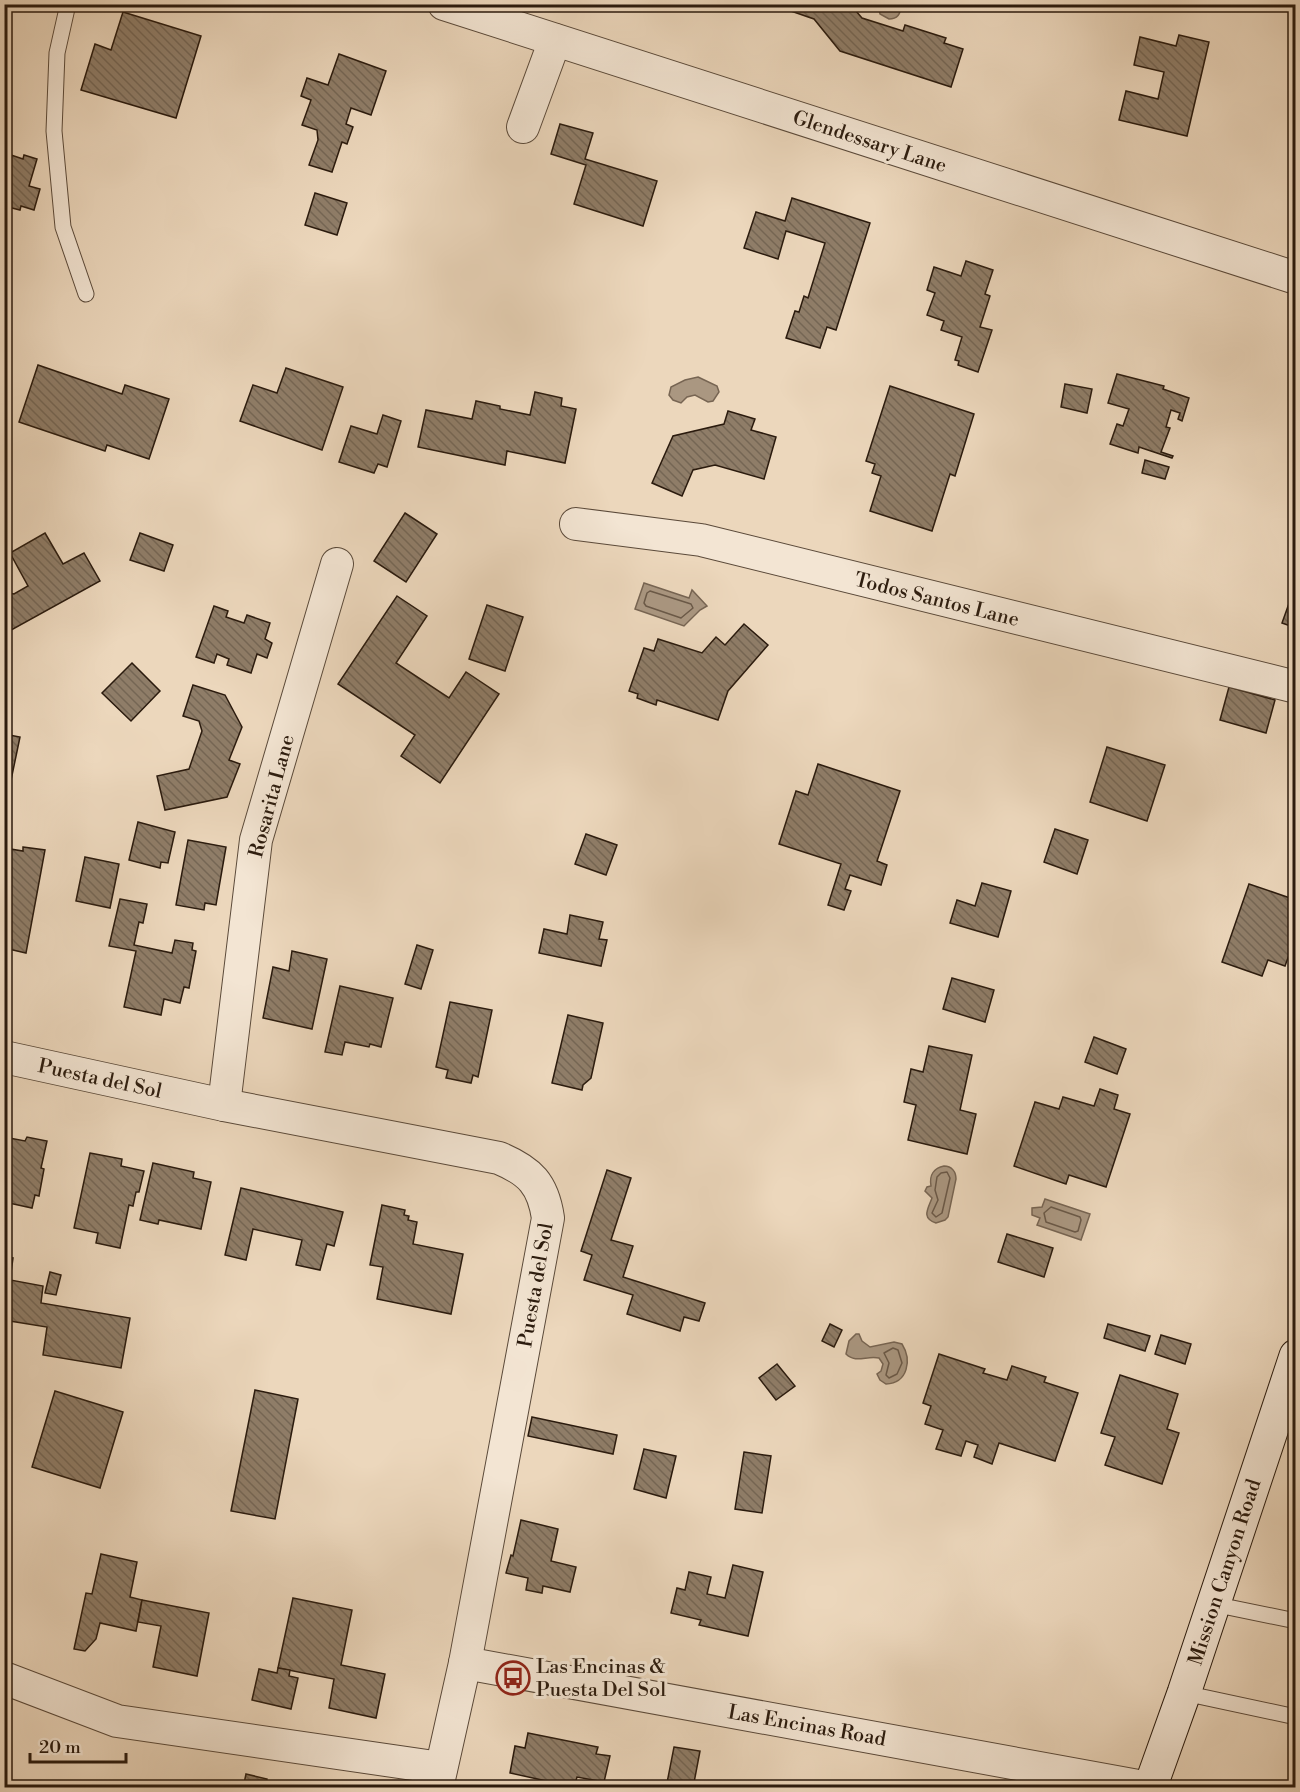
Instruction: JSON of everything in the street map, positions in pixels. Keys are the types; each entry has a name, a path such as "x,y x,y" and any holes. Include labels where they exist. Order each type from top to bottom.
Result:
{"street":[{"name":"Glendessary Lane","path":"444,4 1296,278"},
{"path":"523,127 555,40"},
{"name":"Todos Santos Lane","path":"576,524 701,540 1296,687"},
{"name":"Rosarita Lane","path":"224,1105 256,840 337,564"},
{"name":"Puesta del Sol","path":"4,1057 224,1105 499,1158 528,1173 539,1186 546,1201 548,1218 465,1663 439,1778"},
{"name":"Mission Canyon Road","path":"1149,1788 1184,1693 1296,1356"},
{"name":"Las Encinas Road","path":"465,1663 1149,1788"},
{"path":"4,1678 117,1721 439,1778"}],"lane":[{"path":"68,4 57,53 54,131 63,227 86,294"},
{"path":"1213,1604 1296,1621"},
{"path":"1184,1693 1296,1717"}],"water":[{"path":"865,5 901,5 898,15 889,19 880,14 879,10 868,9"},
{"path":"698,377 717,386 719,392 713,401 708,402 695,395 687,397 681,403 673,400 669,395 671,387"},
{"path":"644,583 689,598 692,590 707,606 684,626 635,609"},
{"path":"944,1166 953,1170 956,1179 948,1217 936,1223 928,1219 928,1209 932,1198 925,1191 931,1186 933,1173 937,1168"},
{"path":"1045,1199 1090,1214 1081,1240 1037,1225 1040,1218 1032,1215 1032,1208 1042,1207"},
{"path":"859,1334 862,1341 870,1347 894,1342 902,1344 907,1363 906,1370 899,1380 886,1384 880,1380 877,1374 881,1371 883,1364 879,1358 858,1359 846,1354 849,1341"}],"building":[{"path":"786,4 850,4 862,18 903,31 905,25 946,38 944,43 963,49 951,87 840,51 814,19 785,9"},
{"path":"123,12 201,36 176,118 81,90 95,44 111,50"},
{"path":"1179,35 1209,42 1187,136 1119,120 1126,91 1158,99 1164,72 1134,65 1140,37 1176,46"},
{"path":"339,54 386,71 371,115 351,108 346,124 353,127 347,144 342,142 332,172 309,165 318,140 317,130 302,125 311,100 301,96 307,78 328,85"},
{"path":"560,124 593,133 585,159 657,181 643,226 574,204 586,165 551,154"},
{"path":"5,153 23,159 24,155 37,159 29,186 40,189 34,210 21,206 20,210 4,206"},
{"path":"315,193 347,203 337,235 305,225"},
{"path":"792,198 870,223 836,330 827,327 820,348 786,338 795,311 799,312 804,296 808,298 825,243 786,231 778,259 744,248 756,212 785,221"},
{"path":"966,261 993,270 985,294 990,296 980,327 992,330 978,372 958,365 959,361 955,360 962,337 941,330 944,321 927,315 935,293 927,290 934,267 961,276"},
{"path":"38,365 122,394 125,385 169,399 149,459 107,445 105,451 19,422"},
{"path":"286,368 343,387 322,450 240,421 253,385 277,393"},
{"path":"1117,374 1164,386 1163,389 1189,398 1182,421 1178,419 1180,413 1171,410 1166,427 1170,428 1161,452 1173,456 1172,458 1139,447 1138,453 1110,444 1117,424 1123,426 1129,409 1108,403"},
{"path":"1065,384 1092,389 1087,413 1061,407"},
{"path":"890,386 974,414 955,476 950,474 932,531 870,511 881,476 872,473 875,464 866,461"},
{"path":"535,392 562,398 561,406 576,409 565,463 507,451 505,465 418,447 426,410 472,419 476,401 530,415"},
{"path":"728,411 755,419 751,430 776,437 764,479 715,465 693,470 682,496 652,483 673,436 724,424"},
{"path":"383,415 401,421 387,467 378,464 374,473 339,462 351,426 377,434"},
{"path":"1145,460 1169,467 1165,479 1142,473"},
{"path":"405,513 437,534 406,582 374,561"},
{"path":"45,533 63,564 84,553 100,581 4,634 4,592 14,594 28,586 10,553"},
{"path":"140,533 173,545 164,571 130,560"},
{"path":"1296,575 1296,628 1282,623"},
{"path":"397,596 427,616 396,663 449,698 466,672 499,694 440,783 401,756 415,735 338,684"},
{"path":"487,605 523,617 505,671 469,659"},
{"path":"214,606 228,611 226,617 244,623 247,615 270,623 265,639 272,643 267,658 257,654 251,673 227,665 229,659 217,654 214,663 196,657"},
{"path":"744,624 768,645 728,691 718,720 657,700 656,705 637,698 638,694 629,691 644,648 654,651 658,639 702,653 716,637 725,645"},
{"path":"132,663 160,691 131,721 102,693"},
{"path":"193,685 225,695 242,727 229,760 240,764 227,797 165,810 157,776 189,769 202,731 199,721 183,716"},
{"path":"1229,687 1275,700 1266,733 1220,720"},
{"path":"4,734 20,737 10,785 4,784"},
{"path":"1107,747 1165,765 1147,821 1090,802"},
{"path":"818,764 900,791 877,861 887,865 881,885 850,875 845,889 851,891 844,910 828,905 841,864 779,844 796,791 808,795"},
{"path":"138,822 175,832 168,863 161,862 160,868 129,860"},
{"path":"1055,829 1088,840 1077,874 1044,862"},
{"path":"586,834 617,845 606,875 575,864"},
{"path":"188,840 226,847 216,905 205,903 204,910 176,905"},
{"path":"23,847 45,850 26,953 4,948 4,848 23,851"},
{"path":"85,857 119,864 110,908 76,901"},
{"path":"982,883 1011,891 998,937 950,923 957,900 975,906"},
{"path":"1249,884 1296,900 1296,936 1285,966 1268,960 1262,976 1222,962"},
{"path":"120,899 147,904 143,923 139,922 134,945 172,953 175,940 193,943 192,950 196,951 189,988 184,987 180,1003 164,999 161,1015 124,1007 136,951 109,946"},
{"path":"570,915 603,922 599,939 607,940 601,966 539,953 544,929 567,934"},
{"path":"417,945 433,950 421,989 405,984"},
{"path":"292,951 327,959 312,1029 263,1018 273,967 289,971"},
{"path":"952,978 994,990 985,1022 943,1009"},
{"path":"340,986 393,998 381,1047 345,1042 342,1055 325,1052"},
{"path":"450,1002 492,1010 478,1077 473,1075 471,1083 446,1078 448,1070 436,1067"},
{"path":"568,1015 603,1023 591,1078 583,1085 582,1090 552,1083"},
{"path":"1094,1037 1126,1049 1117,1074 1085,1062"},
{"path":"929,1046 972,1055 960,1110 976,1114 967,1154 908,1140 916,1105 904,1102 911,1069 923,1072"},
{"path":"1100,1089 1118,1095 1114,1109 1130,1114 1106,1187 1069,1175 1066,1184 1014,1166 1035,1102 1059,1109 1063,1097 1094,1106"},
{"path":"4,1137 25,1141 27,1137 47,1141 41,1168 44,1169 39,1196 35,1195 32,1208 4,1202"},
{"path":"90,1153 122,1159 121,1166 144,1171 133,1206 129,1205 120,1248 96,1243 98,1233 74,1228"},
{"path":"153,1163 194,1172 193,1178 211,1182 201,1229 159,1220 158,1224 140,1220"},
{"path":"607,1170 631,1178 611,1240 633,1246 623,1277 705,1303 699,1321 684,1317 680,1331 627,1314 633,1295 584,1280 592,1255 581,1251"},
{"path":"241,1188 343,1212 334,1246 327,1244 320,1270 296,1265 302,1240 253,1229 246,1260 225,1255"},
{"path":"382,1205 405,1210 404,1215 409,1216 408,1220 417,1222 413,1244 463,1254 451,1314 377,1299 383,1267 370,1265"},
{"path":"1007,1234 1053,1248 1044,1277 998,1262"},
{"path":"4,1257 13,1258 10,1280 43,1286 41,1303 130,1318 121,1368 43,1355 47,1327 4,1320"},
{"path":"50,1272 61,1275 56,1295 45,1293"},
{"path":"830,1324 842,1330 834,1347 822,1341"},
{"path":"1108,1324 1150,1336 1145,1351 1104,1338"},
{"path":"1161,1335 1191,1344 1185,1364 1155,1354"},
{"path":"939,1354 985,1369 983,1373 1007,1380 1012,1366 1046,1377 1044,1382 1078,1393 1055,1461 999,1443 992,1464 974,1457 978,1445 966,1441 961,1456 936,1449 943,1430 925,1424 931,1406 923,1403"},
{"path":"777,1364 795,1386 776,1400 759,1378"},
{"path":"1120,1375 1178,1394 1167,1429 1179,1433 1162,1484 1105,1465 1115,1437 1101,1433"},
{"path":"255,1390 298,1399 275,1519 231,1511"},
{"path":"55,1391 123,1412 100,1488 32,1467"},
{"path":"532,1417 617,1435 613,1454 528,1436"},
{"path":"644,1449 676,1456 666,1498 634,1489"},
{"path":"744,1452 771,1456 762,1513 735,1509"},
{"path":"521,1520 558,1529 551,1561 576,1567 570,1592 543,1586 542,1593 526,1590 528,1578 506,1573 511,1555 513,1556"},
{"path":"101,1554 137,1562 130,1597 142,1600 136,1631 100,1623 96,1639 85,1651 74,1649 86,1593 92,1594"},
{"path":"733,1565 763,1572 748,1636 699,1625 701,1620 671,1613 677,1588 685,1590 689,1572 711,1577 707,1594 725,1598"},
{"path":"293,1598 352,1610 341,1665 385,1674 376,1718 329,1708 334,1679 278,1668"},
{"path":"142,1600 209,1613 197,1676 153,1667 161,1626 138,1622"},
{"path":"278,1668 290,1670 289,1676 298,1678 291,1709 252,1700 259,1669 277,1673"},
{"path":"528,1733 598,1747 596,1754 610,1756 604,1782 577,1777 574,1787 510,1773 515,1746 525,1748"},
{"path":"674,1747 700,1751 693,1788 666,1788"},
{"path":"246,1774 267,1779 265,1788 243,1788"}],"place":[{"name":"Las Encinas & Puesta Del Sol","path":"513,1678"}]}
